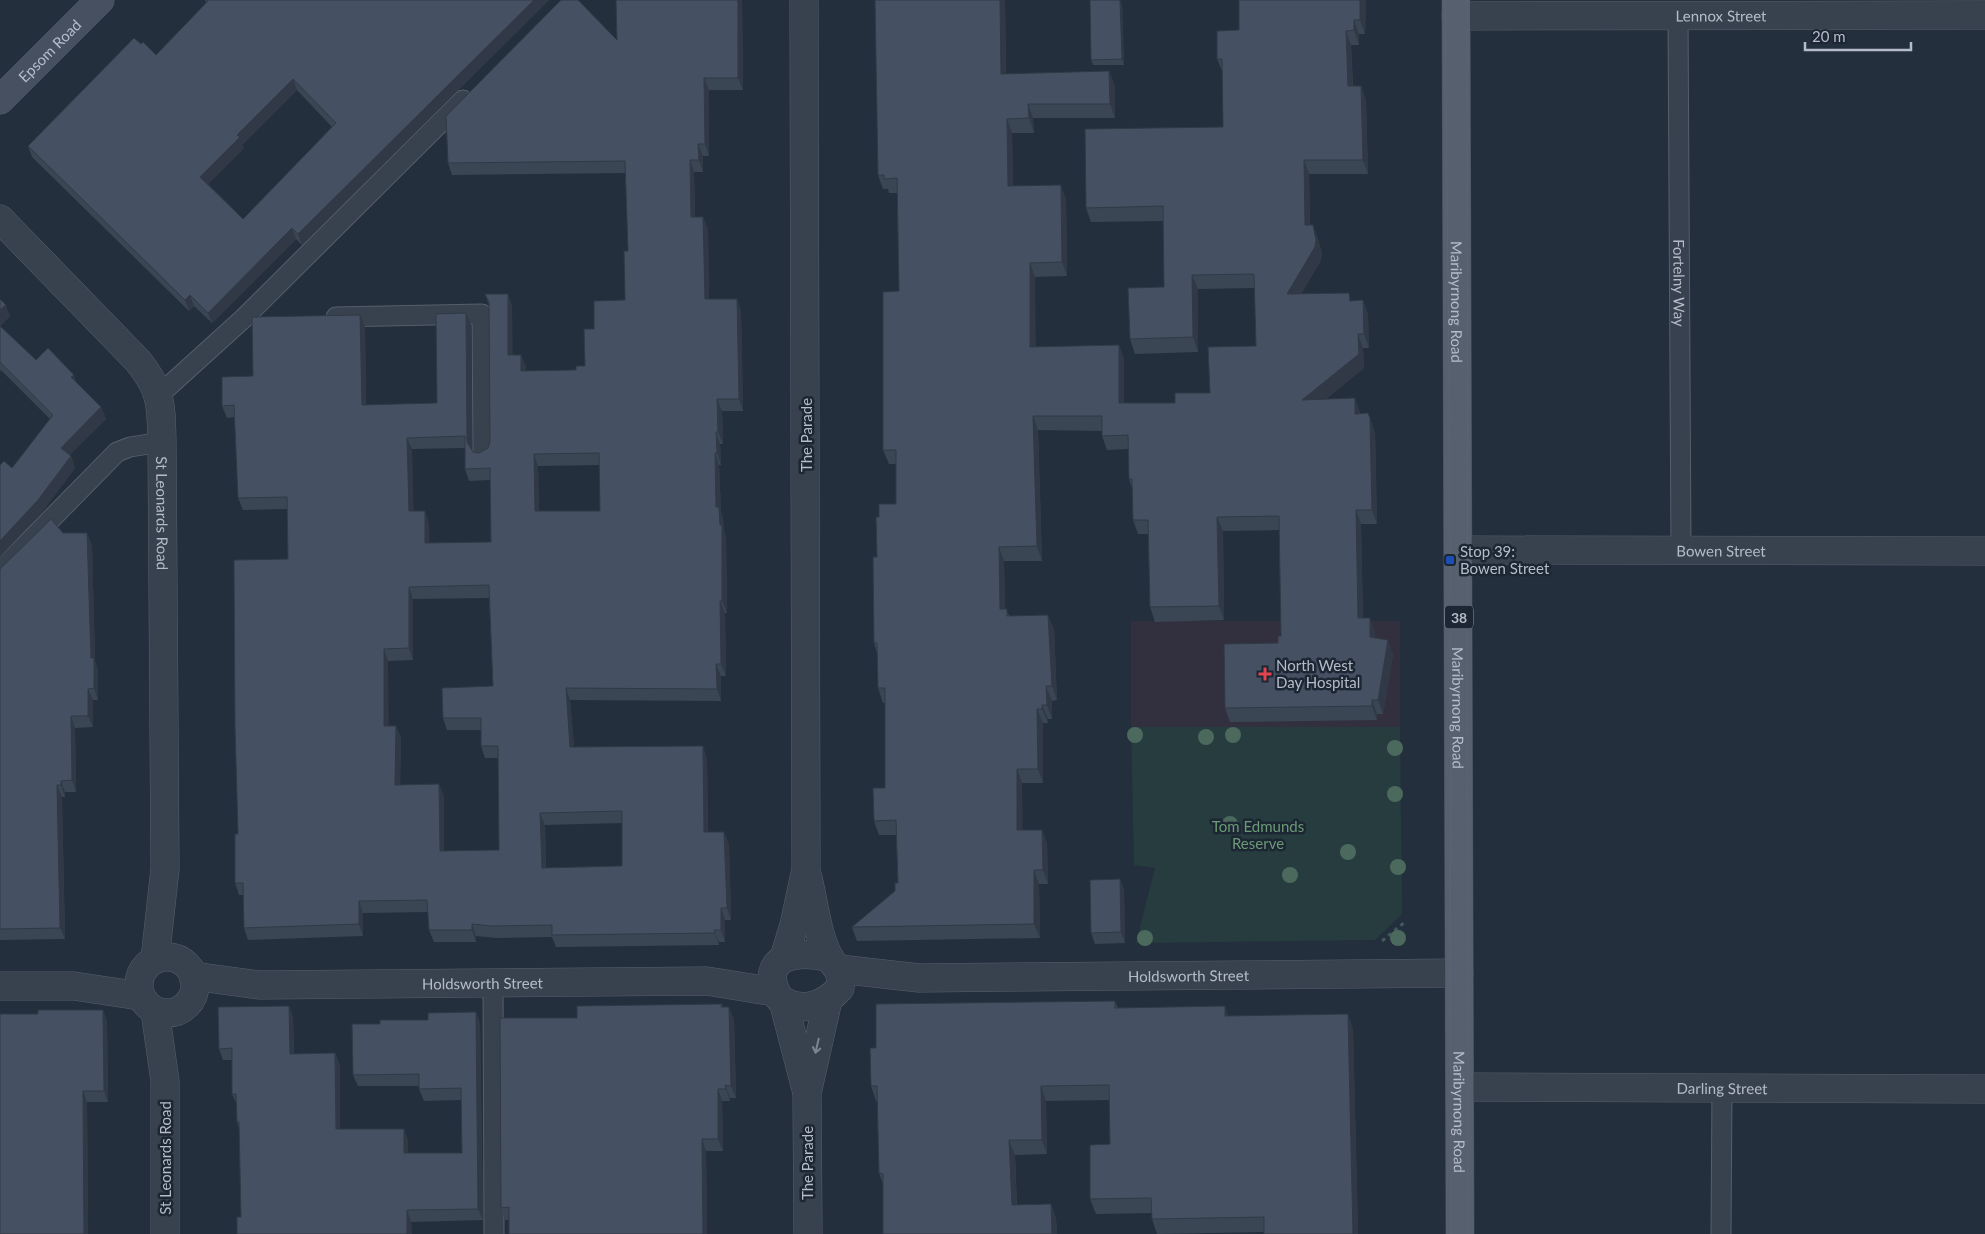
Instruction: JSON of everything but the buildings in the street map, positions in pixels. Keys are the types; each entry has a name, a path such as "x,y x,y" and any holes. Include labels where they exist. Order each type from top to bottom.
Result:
{"main road":[{"name":"Epsom Road","path":"0,100 100,0"},
{"name":"Maribyrnong Road","path":"1456,8 1460,1234"}],"street":[{"name":"The Parade","path":"804,0 806,869 794,925 779,980 807,1093 808,1234"},
{"name":"Lennox Street","path":"1456,8 1678,14 1771,7 1985,15"},
{"name":"St Leonards Road","path":"0,219 138,361 153,379 159,394 162,442 167,986 165,1234"},
{"name":"Bowen Street","path":"1459,550 1985,551"},
{"name":"The Parade","path":"806,869 834,979 807,1093"},
{"name":"Holdsworth Street","path":"779,980 792,955 812,953 834,979"},
{"name":"Holdsworth Street","path":"0,986 779,980 807,1006 834,979 1459,972"},
{"name":"Darling Street","path":"1460,1087 1985,1088"}],"lane":[{"name":"Fortelny Way","path":"1678,14 1681,551"},
{"path":"159,394 244,318 473,90"},
{"path":"314,317 482,314 483,454"},
{"path":"244,318 274,318"},
{"path":"0,571 117,452 130,446 162,442"},
{"path":"493,983 494,1234"},
{"path":"1721,1234 1722,1087"}],"path":[{"path":"1381,942 1406,921"}],"shaded area":[{"name":"North West Day Hospital","path":"1131,621 1400,621 1400,727 1131,727"}],"green space":[{"name":"Tom Edmunds Reserve","path":"1131,727 1400,727 1402,914 1375,940 1136,943 1155,868 1134,865"}],"tram line":[{"path":"1445,0 1450,473 1451,1234"},
{"path":"1467,0 1468,1234"}],"place":[{"name":"Stop 39: Bowen Street","path":"1450,560"},
{"name":"North West Day Hospital","path":"1265,674"}]}
